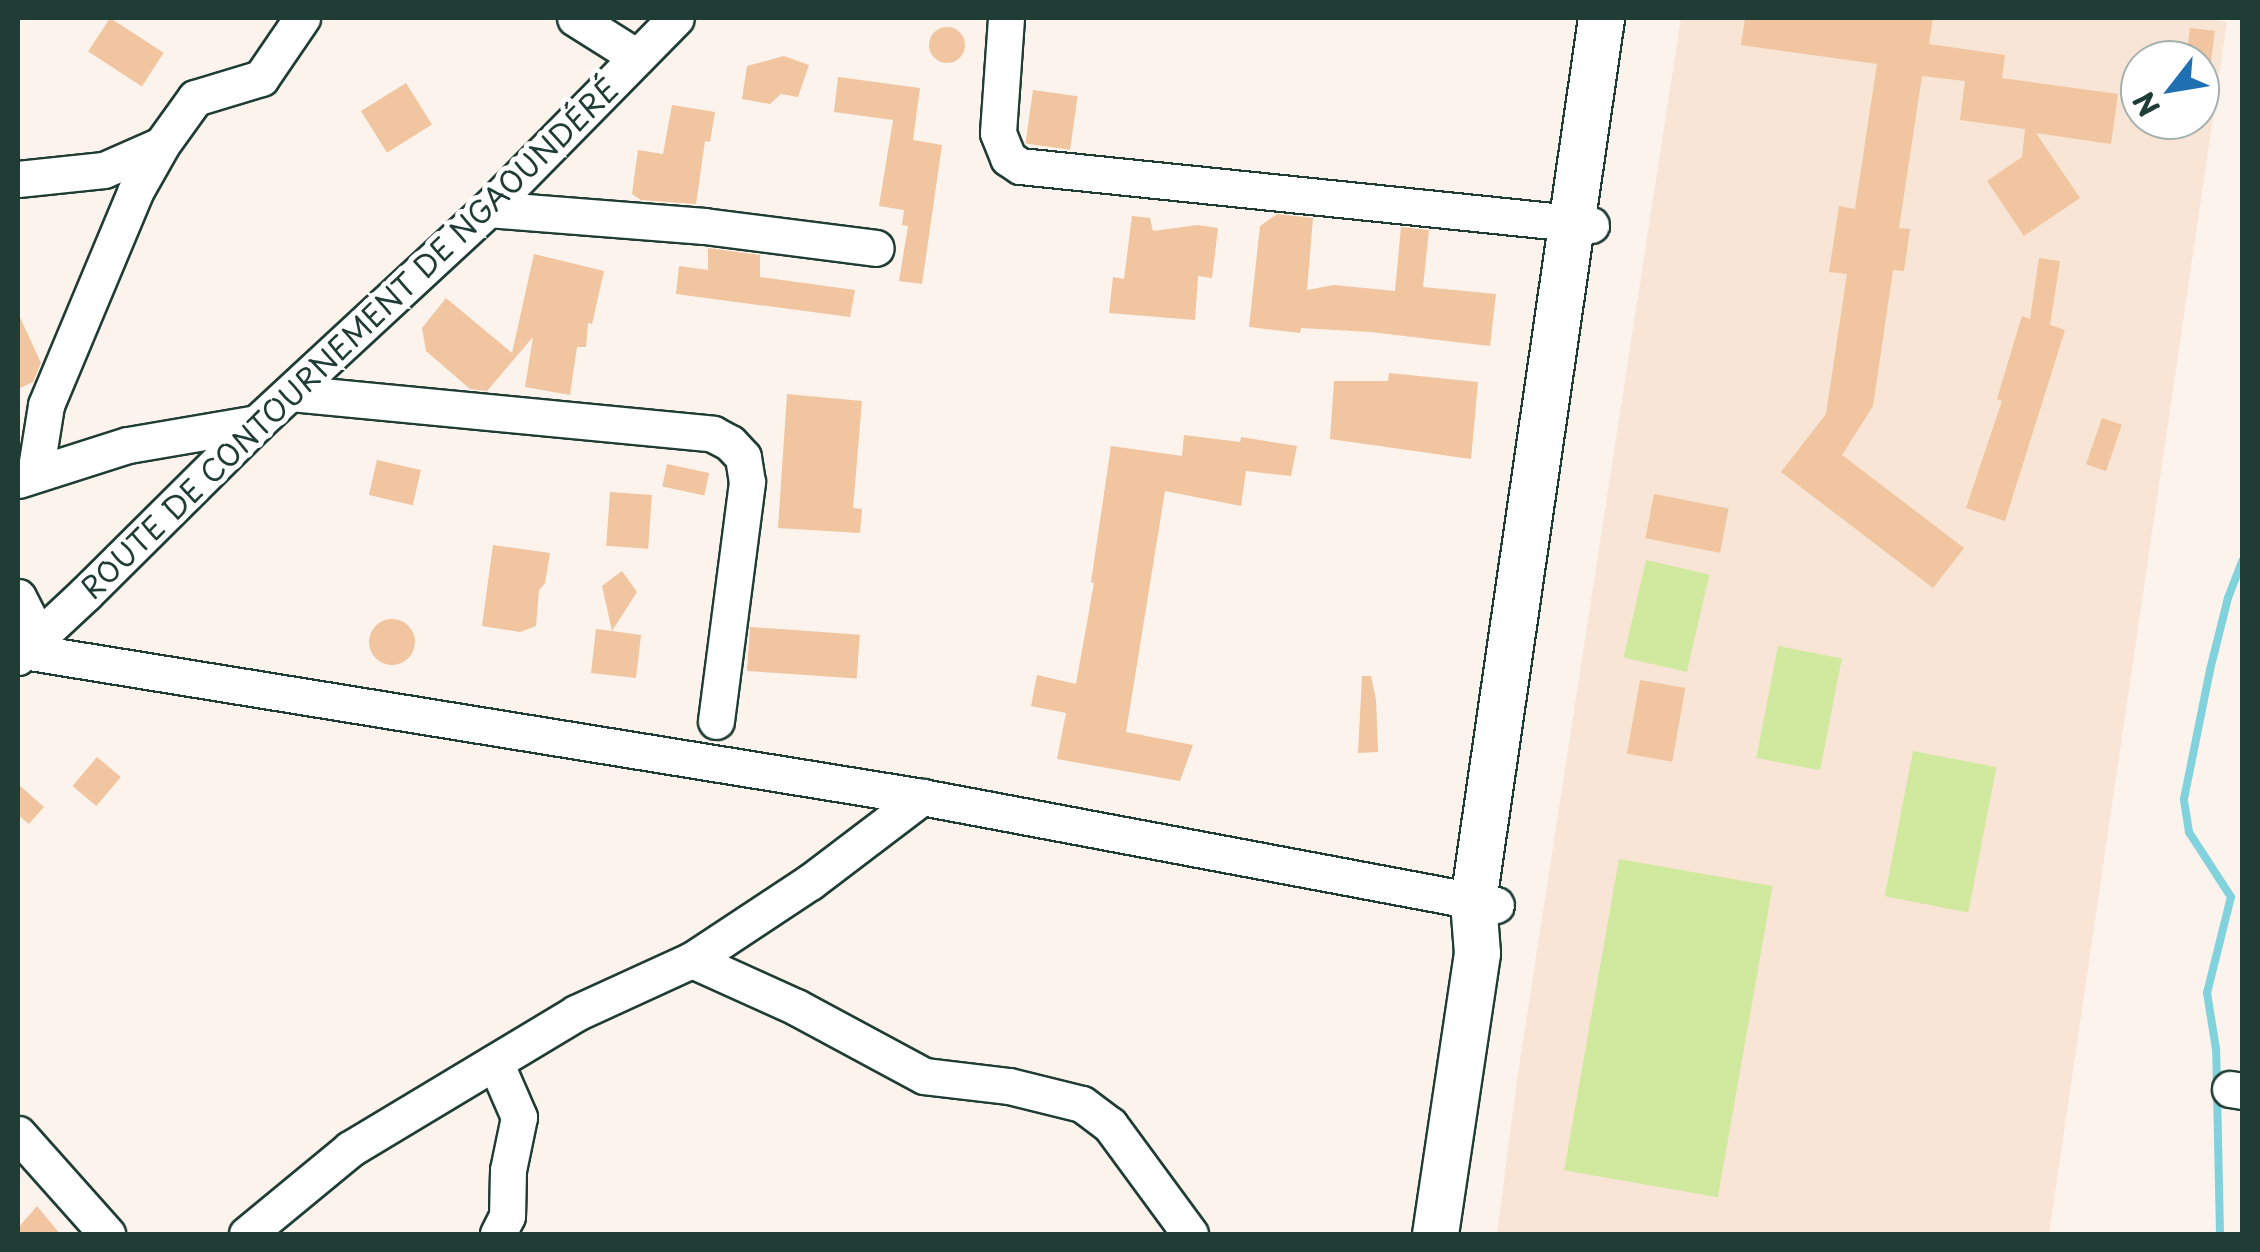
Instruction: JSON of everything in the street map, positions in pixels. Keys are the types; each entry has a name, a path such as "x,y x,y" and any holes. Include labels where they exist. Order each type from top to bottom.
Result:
{"main road":[{"path":"1435,1234 1581,224 1601,18"},
{"path":"1581,224 1622,18"}],"street":[{"path":"26,477 46,405 134,192 162,144 195,98 261,78 302,18"},
{"path":"575,18 637,57"},
{"name":"ROUTE DE CONTOURNEMENT DE NGAOUNDÉRÉ","path":"24,649 257,423 488,210 676,18"},
{"path":"1006,18 998,133 1008,158 1020,166 1581,224"},
{"path":"18,179 104,170 162,144"},
{"path":"488,210 704,226 876,248"},
{"path":"291,394 713,434 730,442 743,457 747,482 716,721"},
{"path":"26,477 128,446 257,423"},
{"path":"18,597 24,649 922,797 1484,903"},
{"path":"247,1234 350,1148 576,1012 692,960 810,882 922,797"},
{"path":"692,960 812,1015 924,1076 1009,1086 1082,1104 1110,1125 1190,1234"},
{"path":"494,1062 518,1117 508,1170 508,1216 498,1234"},
{"path":"18,1134 107,1234"}],"shaded area":[{"path":"1681,18 2202,18 2227,22 2220,70 2220,40 2120,40 2120,140 2210,140 2049,1234 1497,1234 1517,1080"}],"green space":[{"path":"1646,560 1709,575 1687,672 1624,657"},
{"path":"1778,646 1842,658 1820,770 1756,758"},
{"path":"1913,751 1996,767 1968,912 1885,896"},
{"path":"1619,859 1773,886 1718,1197 1564,1170"}],"building":[{"path":"110,18 164,53 142,86 88,52"},
{"path":"1745,18 1933,18 1929,44 2005,55 2002,78 2118,94 2111,144 2036,133 2080,198 2024,236 1987,181 2022,157 2025,129 1960,120 1965,81 1922,76 1899,228 1910,229 1904,271 1893,270 1873,406 1842,455 1964,548 1933,588 1781,472 1826,414 1847,274 1829,272 1839,206 1855,209 1877,64 1741,45"},
{"path":"947,27 960,32 965,45 960,58 947,63 934,58 929,45 934,32"},
{"path":"2190,28 2215,31 2214,40 2189,40"},
{"path":"784,56 809,65 798,97 781,94 770,104 742,99 747,66"},
{"path":"838,77 920,88 913,140 942,145 922,284 899,281 908,226 902,225 904,210 879,206 893,120 834,112"},
{"path":"406,83 432,125 387,153 361,111"},
{"path":"1033,90 1078,96 1070,150 1025,143"},
{"path":"672,105 715,112 710,142 705,141 696,204 641,200 632,194 638,150 663,154"},
{"path":"1277,214 1313,218 1307,290 1334,285 1395,291 1401,227 1429,230 1423,287 1496,294 1490,346 1370,332 1301,328 1300,333 1249,327 1260,226"},
{"path":"1132,216 1150,218 1153,231 1198,225 1218,228 1212,278 1198,276 1195,320 1109,313 1113,277 1124,279"},
{"path":"708,248 760,255 760,277 855,290 850,317 676,294 679,266 708,270"},
{"path":"534,254 604,271 592,324 588,323 586,347 577,347 570,395 525,387 533,337 487,391 470,389 426,351 422,328 446,298 512,353"},
{"path":"2039,258 2060,261 2050,325 2065,330 2005,521 1966,508 2002,401 1997,399 2022,316 2030,319"},
{"path":"18,313 41,363 33,382 18,389"},
{"path":"1389,373 1478,382 1471,459 1330,439 1334,381 1388,381"},
{"path":"787,394 862,401 853,508 862,509 860,533 778,528"},
{"path":"2102,418 2122,425 2106,471 2086,464"},
{"path":"1184,435 1240,442 1241,437 1297,446 1291,476 1246,471 1241,506 1165,491 1126,732 1193,745 1180,781 1057,759 1066,713 1031,706 1037,675 1076,684 1094,583 1091,582 1111,446 1182,456"},
{"path":"377,460 421,470 413,505 369,495"},
{"path":"667,464 709,473 704,495 662,486"},
{"path":"610,492 652,495 648,549 606,546"},
{"path":"1654,494 1729,509 1720,553 1645,538"},
{"path":"493,545 550,553 545,583 539,590 536,626 520,632 482,626"},
{"path":"622,571 637,592 612,631 602,586"},
{"path":"392,619 409,625 415,642 409,659 392,665 375,659 369,642 375,625"},
{"path":"750,627 860,635 857,679 747,671"},
{"path":"596,629 641,635 636,678 591,673"},
{"path":"1362,676 1371,676 1378,752 1358,753"},
{"path":"1640,680 1685,688 1672,762 1627,754"},
{"path":"97,757 121,777 96,806 73,786"},
{"path":"18,784 44,807 29,824 18,815"},
{"path":"37,1206 60,1234 18,1234 18,1228"}],"waterway":[{"path":"2220,1234 2216,1049 2207,993 2231,897 2189,832 2184,799 2210,670 2228,598 2242,561"}]}
